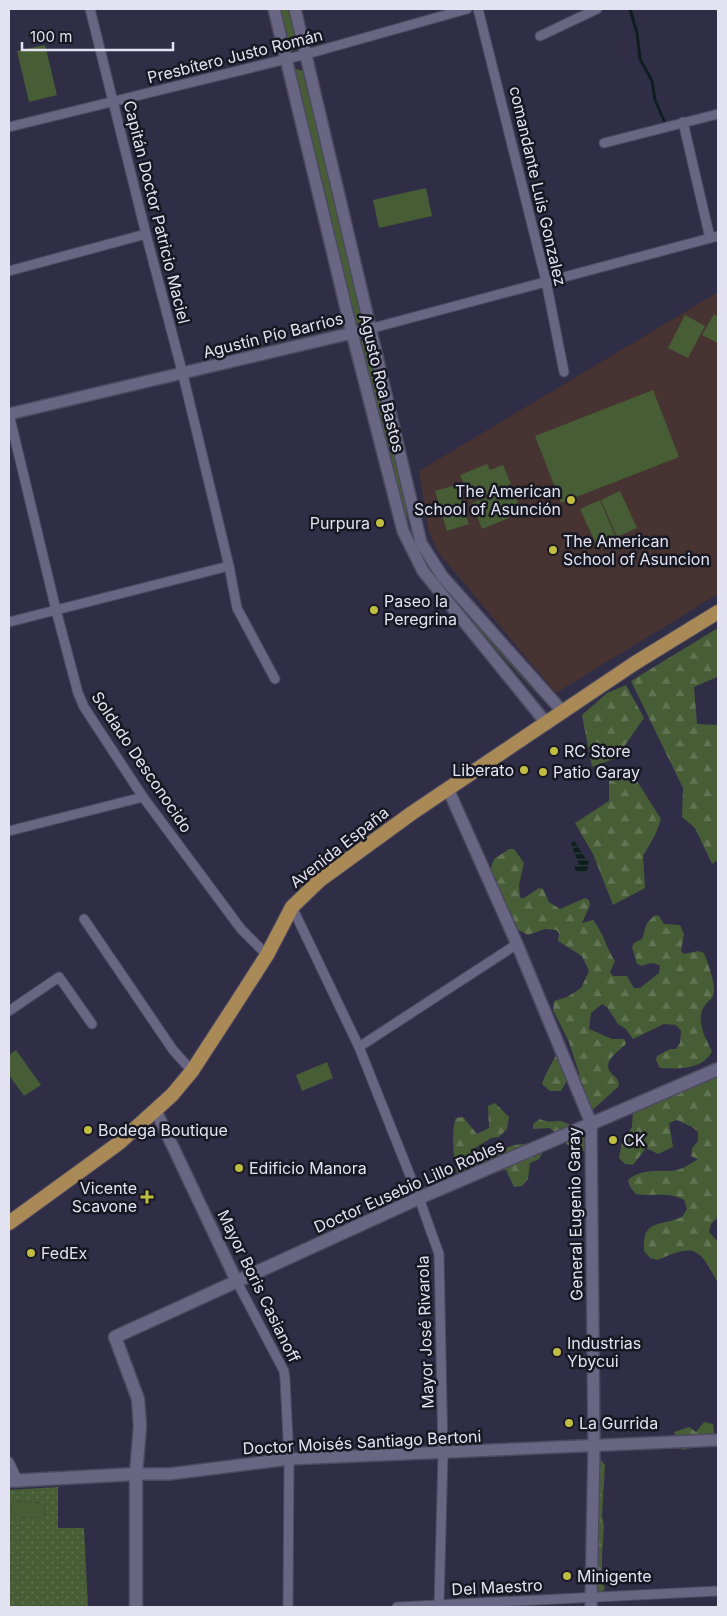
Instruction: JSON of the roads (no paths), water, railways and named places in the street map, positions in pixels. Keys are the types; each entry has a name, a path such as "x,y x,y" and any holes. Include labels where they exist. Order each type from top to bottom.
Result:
{"main road":[{"name":"Avenida España","path":"9,1223 98,1159 156,1110 192,1071 266,955 292,908 342,864 448,789 547,724 655,649 718,612"},
{"name":"Doctor Eusebio Lillo Robles","path":"136,1474 140,1426 138,1399 115,1336 420,1198 718,1069"},
{"name":"Doctor Moisés Santiago Bertoni","path":"13,1481 136,1474"},
{"path":"136,1474 136,1607"}],"street":[{"name":"Capitán Doctor Patricio Maciel","path":"90,9 183,374 229,566 237,608 275,679"},
{"name":"Agusto Roa Bastos","path":"274,9 352,333 398,514 411,549 423,571 547,724"},
{"name":"Agusto Roa Bastos","path":"295,9 417,531 426,554 442,576 563,712"},
{"name":"Presbítero Justo Román","path":"9,127 114,103 307,54 467,9"},
{"name":"comandante Luis Gonzalez","path":"478,9 546,281 564,372"},
{"path":"540,36 597,9"},
{"path":"604,143 718,114"},
{"path":"683,122 714,237"},
{"path":"9,270 146,234"},
{"name":"Agustín Pío Barrios","path":"9,414 369,329 714,237"},
{"name":"Soldado Desconocido","path":"9,414 78,693 93,721 143,797 241,929 266,955"},
{"path":"9,622 229,566"},
{"name":"General Eugenio Garay","path":"448,789 517,944 591,1124 594,1446 591,1602"},
{"path":"9,831 143,797"},
{"name":"Mayor José Rivarola","path":"292,908 359,1047 420,1198 439,1254 443,1454 439,1605"},
{"path":"84,919 173,1050 192,1071"},
{"path":"359,1047 517,944"},
{"path":"9,1011 59,977 92,1024"},
{"name":"Mayor Boris Casianoff","path":"156,1110 237,1282 284,1371 287,1392 289,1459 288,1607"},
{"name":"Doctor Moisés Santiago Bertoni","path":"136,1474 169,1474 289,1459 443,1454 718,1440"},
{"path":"9,1462 13,1481"},
{"name":"Del Maestro","path":"397,1607 591,1602 718,1591"}],"waterway":[{"path":"630,9 637,33 640,59 652,81 655,100 666,125"}],"place":[{"name":"The American School of Asunción","path":"571,500"},
{"name":"Purpura","path":"380,523"},
{"name":"The American School of Asuncion","path":"553,550"},
{"name":"Paseo la Peregrina","path":"374,610"},
{"name":"RC Store","path":"554,751"},
{"name":"Liberato","path":"524,770"},
{"name":"Patio Garay","path":"543,772"},
{"name":"Bodega Boutique","path":"88,1130"},
{"name":"CK","path":"613,1140"},
{"name":"Edificio Manora","path":"239,1168"},
{"name":"Vicente Scavone","path":"147,1197"},
{"name":"FedEx","path":"31,1253"},
{"name":"Industrias Ybycui","path":"557,1352"},
{"name":"La Gurrida","path":"569,1423"},
{"name":"Minigente","path":"567,1576"}]}
